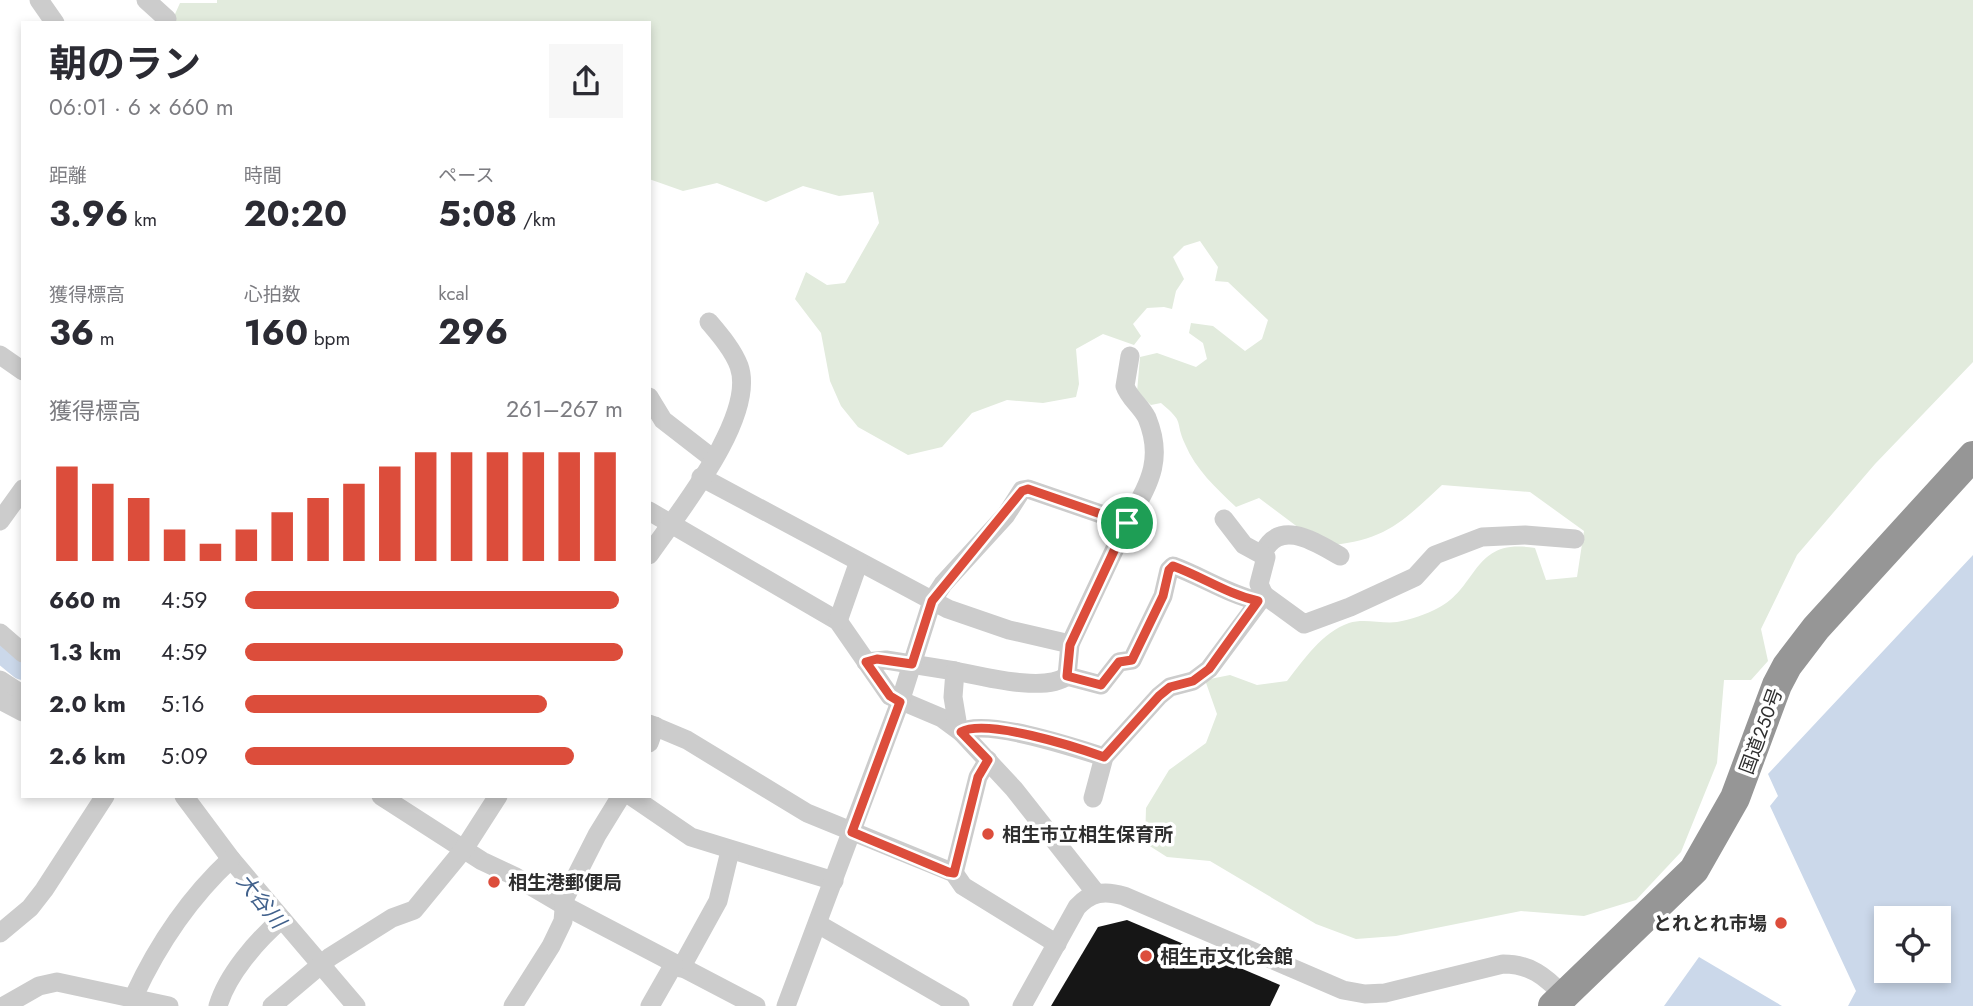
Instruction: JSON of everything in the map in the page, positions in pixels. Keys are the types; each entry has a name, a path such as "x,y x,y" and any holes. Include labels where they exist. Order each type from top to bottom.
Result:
{"highway":[{"name":"国道250号","path":"1558,1001 1694,870 1735,798 1777,685 1787,666 1824,618 1973,456"}],"street":[{"path":"39,0 54,21"},
{"path":"146,0 167,19 166,21"},
{"path":"651,552 701,477 736,415 741,388 740,368 709,321"},
{"path":"0,355 21,370"},
{"path":"866,662 877,659 1035,683 1062,680 1067,676 1070,645 1127,523 1153,475 1155,457 1147,419 1125,386 1130,356"},
{"path":"651,400 663,421 712,458"},
{"path":"701,477 858,564 932,601 1009,630 1070,645"},
{"path":"0,487 20,498 0,521"},
{"path":"786,1006 900,702 932,601 1022,491 1028,489 1127,523"},
{"path":"651,512 838,621 890,696 957,729 1014,789 1096,893"},
{"path":"1224,519 1244,545 1263,554"},
{"path":"1067,676 1101,685 1119,662 1132,660 1157,611 1169,570 1173,566 1200,576 1224,592 1261,598 1304,624 1350,607 1415,577 1436,555 1482,537 1525,535 1575,539"},
{"path":"1093,798 1104,757 1159,696 1170,687 1193,681 1209,669 1261,598 1259,584 1265,564 1263,554 1269,542 1277,536 1305,537 1340,556"},
{"path":"838,621 858,564"},
{"path":"0,633 21,651"},
{"path":"955,671 953,697 957,729"},
{"path":"0,680 21,694"},
{"path":"0,701 21,711"},
{"path":"957,729 1000,729 1104,757"},
{"path":"651,731 687,740 807,813 954,873 963,886 1057,944"},
{"path":"954,873 978,777 988,760"},
{"path":"0,933 30,908 44,890 104,798"},
{"path":"185,798 225,864 316,970 356,1006"},
{"path":"384,798 464,849 565,906 756,1006"},
{"path":"272,1006 316,970 393,918 414,910 464,849 497,798"},
{"path":"513,1006 551,946 563,921 565,898 620,798"},
{"path":"634,798 691,837 834,881"},
{"path":"650,1006 718,901 730,851"},
{"path":"134,996 168,931 225,864"},
{"path":"1022,1006 1077,907 1086,897 1096,893 1124,896 1343,990 1365,994 1385,993 1503,964 1519,964 1547,978 1558,1001"},
{"path":"818,923 960,1006"},
{"path":"218,1006 228,984 276,924"},
{"path":"4,1006 39,986 57,982 134,996 169,1006"}],"shaded area":[{"path":"217,0 1973,0 1973,362 1875,464 1797,555 1761,629 1768,661 1751,680 1724,680 1717,763 1681,852 1636,900 1584,916 1521,911 1396,936 1356,939 1316,924 1210,861 1167,857 1145,843 1146,808 1169,770 1206,743 1217,714 1205,680 1230,675 1257,685 1287,681 1314,648 1339,627 1361,621 1397,622 1434,610 1451,599 1478,566 1499,550 1514,547 1535,548 1546,580 1577,577 1584,531 1530,492 1442,485 1402,521 1389,529 1344,544 1323,546 1259,498 1236,507 1195,462 1174,415 1161,403 1151,405 1137,392 1140,357 1157,353 1196,367 1207,359 1203,343 1189,333 1191,323 1213,326 1245,351 1262,339 1268,320 1228,282 1215,281 1218,267 1200,241 1184,246 1173,257 1184,279 1176,291 1172,309 1147,308 1133,324 1141,336 1134,345 1103,334 1076,349 1079,384 1076,397 1043,403 1007,400 972,413 942,447 908,455 858,427 841,406 830,381 821,333 795,299 806,272 827,285 845,283 879,223 873,192 839,196 803,186 766,202 717,183 683,191 651,180 651,21 172,21 180,3 217,3"}],"water":[{"path":"1973,555 1973,1006 1848,1006 1856,991 1770,806 1778,796 1768,774"},
{"path":"1699,957 1782,1006 1664,1006"}],"building":[{"name":"相生市文化会館","path":"1127,920 1280,985 1270,1006 1051,1006 1098,927"}],"waterway":[{"name":"大谷川","path":"0,646 21,663"}],"place":[{"name":"相生市立相生保育所","path":"988,834"},
{"name":"相生港郵便局","path":"494,882"},
{"name":"とれとれ市場","path":"1781,923"},
{"name":"相生市文化会館","path":"1146,956"}],"route":[{"path":"1028,489 1127,523 1070,645 1067,676 1076,676 1101,685 1119,662 1132,660 1157,611 1169,570 1173,566 1200,576 1224,592 1258,601 1227,648 1209,669 1193,681 1170,687 1159,696 1104,757 1000,729 966,729 961,732 988,760 978,777 954,873 852,832 900,702 890,696 866,662 877,659 912,664 932,601 943,584 1006,515 1022,491 1028,489"}]}
